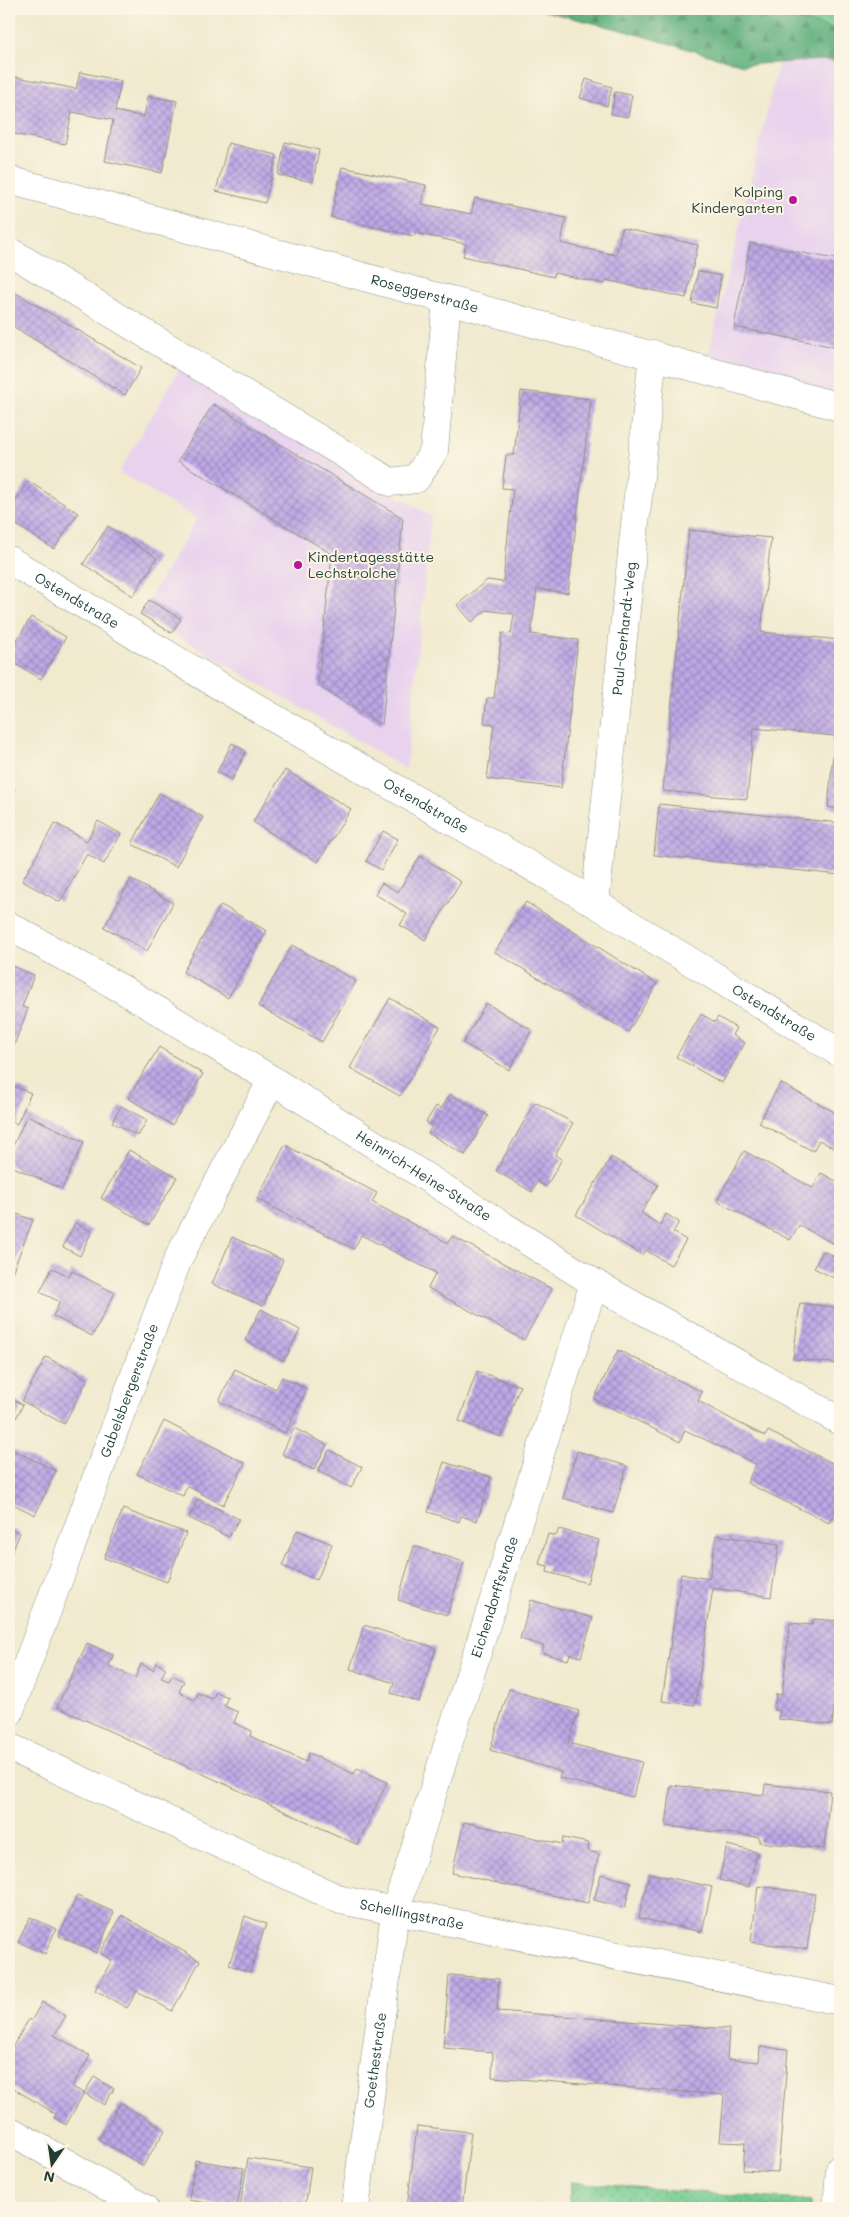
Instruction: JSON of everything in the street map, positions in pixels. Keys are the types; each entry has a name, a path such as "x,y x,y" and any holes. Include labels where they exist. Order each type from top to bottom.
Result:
{"street":[{"name":"Roseggerstraße","path":"9,180 653,354 840,407"},
{"path":"9,251 390,482 416,479 434,451 447,299"},
{"name":"Paul-Gerhardt-Weg","path":"595,903 653,354"},
{"name":"Ostendstraße","path":"9,560 264,713 595,903 840,1054"},
{"name":"Heinrich-Heine-Straße","path":"9,926 122,989 272,1080 594,1283 840,1421"},
{"name":"Gabelsbergerstraße","path":"9,1713 178,1258 272,1080"},
{"name":"Eichendorffstraße","path":"396,1912 594,1283"},
{"name":"Schellingstraße","path":"9,1747 341,1900 840,2001"},
{"name":"Goethestraße","path":"355,2208 396,1912"},
{"path":"9,2130 144,2208"},
{"path":"837,2208 840,2169"}],"shaded area":[{"name":"Kolping Kindergarten","path":"787,28 840,43 840,395 708,357"},
{"name":"Kindertagesstätte Lechstrolche","path":"180,368 431,516 406,769 140,614 197,519 119,472"}],"green space":[{"path":"535,9 761,9 840,31 840,62 822,60 743,65 618,29"},
{"path":"759,9 840,9 840,31"},
{"path":"571,2182 811,2201 811,2208 569,2208"}],"building":[{"path":"80,72 121,81 115,111 144,117 148,96 177,101 162,173 105,161 113,120 72,112 65,144 9,133 9,90 12,76 76,89"},
{"path":"586,79 612,87 607,106 580,98"},
{"path":"615,92 632,95 628,117 611,114"},
{"path":"285,142 319,150 313,182 278,175"},
{"path":"228,143 277,155 265,203 216,191"},
{"path":"342,167 426,185 422,204 471,214 475,198 566,218 561,243 582,248 616,255 622,228 698,245 686,298 606,280 605,284 554,273 554,277 505,266 463,256 466,244 415,233 414,236 331,217"},
{"path":"750,243 840,260 840,348 734,327"},
{"path":"698,271 721,276 716,308 692,303"},
{"path":"13,291 141,368 125,395 9,324 9,297"},
{"path":"521,391 591,399 568,593 537,589 531,634 578,640 561,788 487,779 494,724 484,723 487,698 494,698 502,633 511,634 514,614 486,610 472,622 457,605 487,580 503,582 513,489 502,488 506,455 514,455"},
{"path":"213,404 403,518 382,725 318,686 332,554 178,461"},
{"path":"28,481 78,513 54,549 9,520 9,511"},
{"path":"108,526 157,558 133,596 83,564"},
{"path":"689,530 771,538 761,632 840,640 840,809 828,807 835,736 754,728 747,799 663,791"},
{"path":"149,600 181,619 172,633 140,614"},
{"path":"31,617 66,637 41,679 9,660 9,638 16,642"},
{"path":"232,743 246,751 232,780 217,772"},
{"path":"285,770 351,809 318,862 253,822"},
{"path":"9,786 15,789 9,799"},
{"path":"159,793 203,817 176,867 132,844"},
{"path":"659,804 840,823 840,875 654,855"},
{"path":"98,821 121,834 104,864 87,854 60,902 22,881 55,823 87,841"},
{"path":"383,831 398,839 381,870 366,861"},
{"path":"420,856 461,882 425,940 400,925 407,914 375,894 382,883 398,892"},
{"path":"131,879 173,903 147,951 104,927"},
{"path":"526,902 657,984 628,1032 495,952"},
{"path":"221,905 267,931 228,998 183,972"},
{"path":"292,945 356,981 322,1042 258,1006"},
{"path":"9,965 34,975 22,1007 28,1009 9,1058"},
{"path":"390,998 440,1027 400,1096 350,1068"},
{"path":"486,1003 532,1030 509,1070 463,1043"},
{"path":"701,1014 715,1022 718,1017 736,1028 732,1035 745,1043 722,1083 676,1057"},
{"path":"159,1047 203,1074 172,1125 128,1098"},
{"path":"780,1083 840,1115 840,1151 819,1140 813,1151 759,1123"},
{"path":"10,1085 31,1093 17,1124 9,1120"},
{"path":"450,1094 488,1116 465,1155 428,1133 432,1126 426,1122 436,1106 441,1109"},
{"path":"535,1102 573,1123 555,1155 562,1159 546,1187 537,1182 532,1192 496,1171"},
{"path":"121,1106 147,1120 138,1136 112,1122"},
{"path":"27,1115 84,1142 62,1189 9,1165 9,1155"},
{"path":"285,1145 377,1193 372,1202 448,1243 452,1236 552,1289 524,1340 428,1288 436,1273 361,1235 354,1249 257,1199"},
{"path":"129,1150 177,1177 149,1225 101,1198"},
{"path":"744,1151 813,1188 821,1173 840,1183 840,1247 799,1225 790,1240 717,1201"},
{"path":"611,1157 658,1185 641,1213 660,1225 666,1214 679,1222 673,1232 686,1240 671,1265 645,1250 642,1255 576,1215"},
{"path":"9,1211 33,1220 9,1280"},
{"path":"75,1223 92,1231 80,1256 63,1247"},
{"path":"232,1237 283,1260 263,1306 212,1284"},
{"path":"823,1251 840,1259 840,1281 814,1268"},
{"path":"52,1268 69,1276 72,1271 115,1293 92,1336 53,1316 60,1302 40,1292"},
{"path":"800,1303 840,1308 840,1364 793,1359"},
{"path":"261,1309 300,1330 284,1361 245,1340"},
{"path":"618,1350 702,1392 698,1401 733,1420 765,1436 768,1431 840,1467 840,1501 829,1523 747,1483 756,1464 685,1430 680,1442 594,1399"},
{"path":"46,1357 88,1379 64,1424 22,1401"},
{"path":"235,1369 276,1389 282,1377 307,1389 285,1433 219,1401"},
{"path":"477,1371 520,1386 501,1437 459,1421"},
{"path":"9,1397 23,1405 15,1420 9,1417"},
{"path":"164,1421 245,1463 223,1505 187,1486 183,1496 137,1474"},
{"path":"294,1428 327,1445 314,1470 282,1454"},
{"path":"9,1448 56,1471 35,1515 9,1502"},
{"path":"329,1450 362,1467 351,1488 318,1471"},
{"path":"577,1451 627,1466 613,1513 563,1498"},
{"path":"444,1462 491,1477 477,1521 461,1516 459,1522 428,1512"},
{"path":"198,1499 239,1519 229,1537 189,1518"},
{"path":"123,1509 186,1533 167,1582 104,1558"},
{"path":"9,1528 20,1533 9,1559"},
{"path":"559,1529 599,1540 587,1583 547,1572 548,1566 539,1564 548,1534 556,1536"},
{"path":"297,1530 332,1544 317,1580 282,1566"},
{"path":"716,1535 779,1544 771,1597 713,1588 695,1705 662,1701 681,1574 709,1579"},
{"path":"414,1546 464,1562 447,1615 398,1600"},
{"path":"531,1600 593,1618 581,1657 570,1654 568,1660 542,1653 544,1646 520,1639"},
{"path":"813,1619 840,1621 840,1651 832,1725 778,1719 780,1711 774,1710 776,1694 782,1695 790,1623 812,1625"},
{"path":"364,1625 436,1648 419,1702 391,1693 394,1683 350,1669"},
{"path":"87,1643 113,1655 109,1666 135,1678 141,1664 153,1670 156,1663 166,1668 161,1678 169,1681 172,1675 184,1681 179,1692 184,1695 195,1700 198,1693 212,1699 216,1692 228,1697 224,1706 238,1712 234,1723 252,1731 250,1736 306,1762 309,1753 354,1774 357,1768 387,1782 358,1845 57,1707"},
{"path":"509,1689 579,1711 568,1743 642,1762 633,1797 559,1778 561,1772 490,1750"},
{"path":"765,1784 830,1791 824,1849 759,1842 759,1837 666,1826 671,1785 764,1795"},
{"path":"464,1822 562,1844 563,1838 589,1843 588,1851 599,1854 588,1903 452,1873"},
{"path":"727,1845 757,1852 749,1887 719,1880"},
{"path":"649,1873 712,1887 702,1932 639,1918"},
{"path":"601,1874 631,1882 625,1908 594,1900"},
{"path":"758,1886 815,1894 807,1949 751,1942"},
{"path":"77,1896 114,1912 97,1953 59,1936"},
{"path":"122,1915 200,1961 172,2011 137,1991 127,2008 95,1990 112,1960 100,1953"},
{"path":"245,1916 266,1924 250,1972 229,1965"},
{"path":"30,1917 56,1929 45,1954 18,1942"},
{"path":"449,1975 499,1979 497,2011 729,2029 727,2059 759,2062 760,2047 788,2049 778,2172 743,2170 745,2143 720,2142 724,2095 492,2077 493,2052 443,2048"},
{"path":"42,2002 66,2016 54,2035 90,2056 72,2087 84,2093 66,2125 54,2118 56,2114 9,2086 9,2053 29,2019 31,2021"},
{"path":"94,2077 114,2089 104,2105 84,2093"},
{"path":"121,2103 165,2130 143,2166 98,2139"},
{"path":"417,2126 471,2132 462,2208 407,2208"},
{"path":"248,2158 311,2167 305,2208 240,2208"},
{"path":"195,2160 244,2168 237,2208 189,2200"}],"place":[{"name":"Kolping Kindergarten","path":"793,200"},
{"name":"Kindertagesstätte Lechstrolche","path":"298,565"}]}
